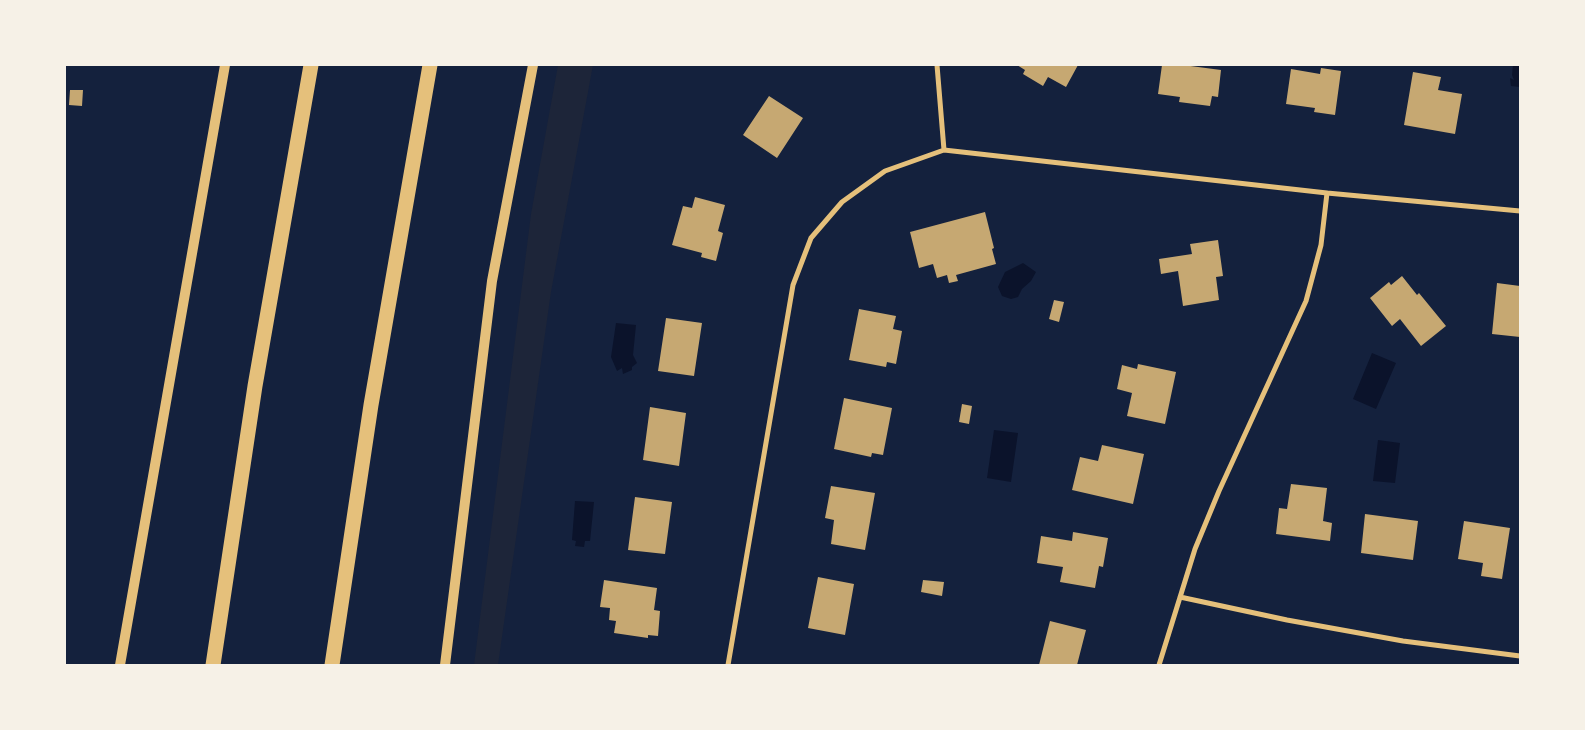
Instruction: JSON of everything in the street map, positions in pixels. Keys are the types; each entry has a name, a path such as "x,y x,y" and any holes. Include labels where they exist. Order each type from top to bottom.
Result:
{"highway":[{"path":"213,665 255,386 311,65"},
{"path":"332,665 371,406 430,65"}],"main road":[{"path":"120,665 225,65"},
{"path":"445,665 492,281 533,65"}],"street":[{"path":"937,65 944,150"},
{"path":"728,665 793,285 811,238 842,202 885,170 944,150 1327,194 1520,211"},
{"path":"1159,665 1195,549 1219,491 1306,301 1321,245 1327,194"},
{"path":"1180,597 1288,620 1403,641 1520,656"}],"shaded area":[{"path":"558,65 593,65 551,292 498,665 474,665 531,214"},
{"path":"1513,65 1520,65 1520,87 1511,86 1510,78 1514,80 1512,75"},
{"path":"1023,263 1036,272 1031,281 1022,289 1018,297 1011,299 1002,296 998,287 1005,272"},
{"path":"616,323 636,325 633,355 637,363 632,367 632,370 623,374 622,368 617,371 611,357"},
{"path":"1372,353 1396,363 1376,409 1353,399"},
{"path":"994,430 1018,433 1011,482 987,478"},
{"path":"1378,440 1400,443 1395,483 1373,481"},
{"path":"575,501 594,502 590,541 585,541 584,547 575,546 576,541 572,540"}],"building":[{"path":"1017,65 1078,65 1066,87 1048,77 1043,86 1023,74 1025,70"},
{"path":"1162,65 1183,65 1221,70 1218,97 1212,96 1210,106 1179,102 1180,97 1158,94"},
{"path":"1321,68 1341,71 1335,115 1314,112 1315,108 1286,104 1291,69 1320,74"},
{"path":"1413,72 1441,77 1438,90 1462,94 1455,134 1404,125"},
{"path":"70,90 83,90 82,106 69,105"},
{"path":"769,96 803,118 777,158 743,135"},
{"path":"695,197 725,205 718,231 723,233 716,261 701,257 702,253 672,245 683,206 692,208"},
{"path":"985,212 996,264 956,275 958,281 949,283 947,275 937,278 933,264 919,268 910,232"},
{"path":"1218,240 1223,276 1216,277 1219,300 1183,306 1178,271 1161,274 1159,259 1192,254 1190,244"},
{"path":"1402,276 1417,295 1419,293 1446,326 1421,346 1400,319 1392,326 1370,298 1389,282 1391,285"},
{"path":"1497,283 1520,286 1520,337 1492,334"},
{"path":"1054,300 1064,302 1059,322 1049,319"},
{"path":"859,309 896,316 893,329 902,331 896,364 887,362 886,367 849,360"},
{"path":"666,318 702,323 694,376 658,371"},
{"path":"1138,364 1176,372 1165,424 1127,416 1132,393 1117,389 1122,365 1137,369"},
{"path":"844,398 892,408 883,455 872,453 871,457 834,449"},
{"path":"962,404 972,406 969,424 959,422"},
{"path":"650,407 686,413 679,466 643,460"},
{"path":"1102,445 1144,454 1133,504 1072,490 1080,457 1098,461"},
{"path":"1291,484 1327,488 1323,521 1332,523 1330,541 1276,534 1279,508 1287,509"},
{"path":"831,486 875,493 865,550 831,544 834,520 825,518"},
{"path":"635,497 672,502 665,554 628,550"},
{"path":"1365,514 1418,521 1413,560 1361,553"},
{"path":"1464,521 1510,528 1502,579 1481,576 1483,563 1458,559"},
{"path":"1073,532 1108,538 1103,567 1099,566 1095,588 1060,582 1063,567 1037,563 1041,536 1072,541"},
{"path":"818,577 854,584 845,635 808,628"},
{"path":"604,580 657,588 654,610 660,611 658,636 648,635 648,638 614,633 616,621 609,620 610,608 600,607"},
{"path":"923,580 944,582 942,596 921,592"},
{"path":"1050,621 1086,630 1077,665 1039,665"}]}
